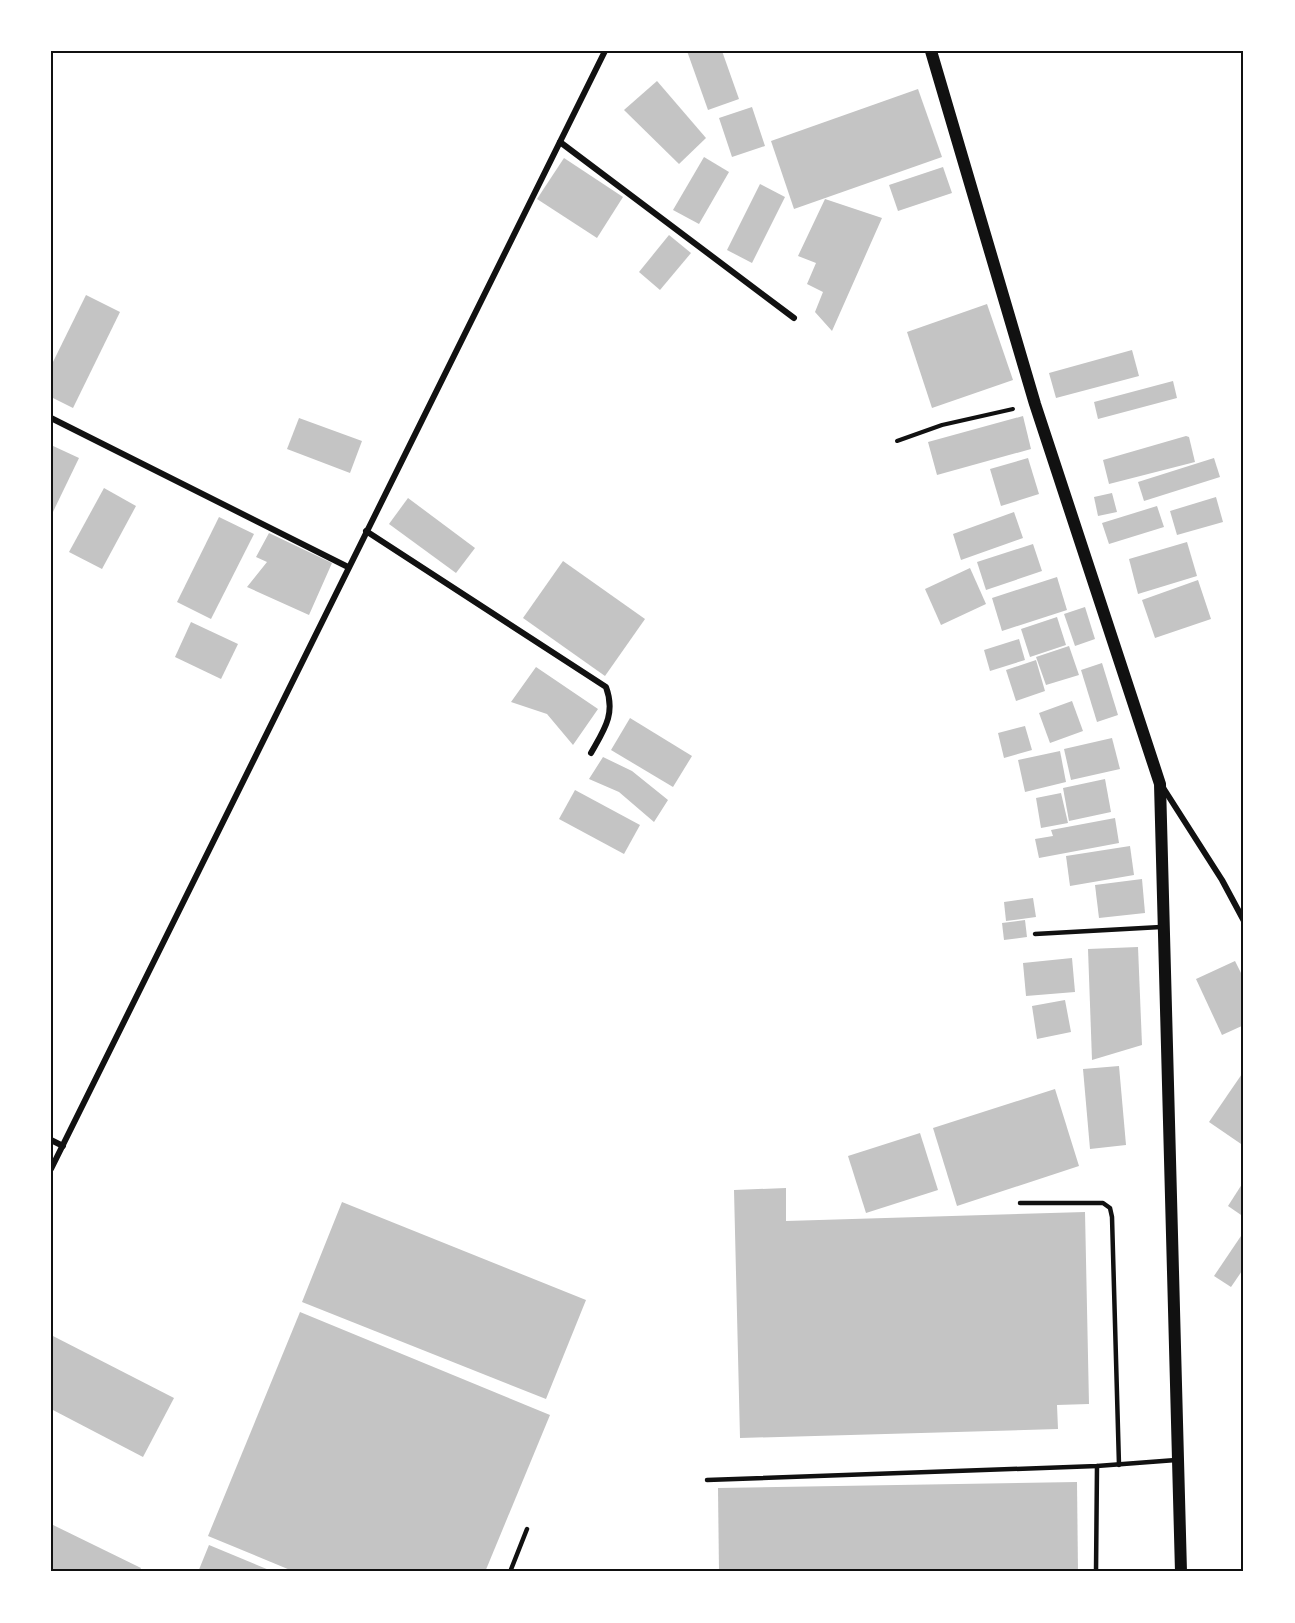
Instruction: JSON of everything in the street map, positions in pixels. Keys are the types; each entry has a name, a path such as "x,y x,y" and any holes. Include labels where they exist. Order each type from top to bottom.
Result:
{"main road":[{"path":"932,51 1035,404 1161,784 1166,927 1176,1460 1181,1572"}],"street":[{"path":"51,1169 605,51"},
{"path":"560,142 794,318"},
{"path":"51,418 348,567"},
{"path":"366,531 606,687 611,700 609,720 591,753"},
{"path":"1161,784 1222,880 1244,921"},
{"path":"51,1140 63,1146"}],"lane":[{"path":"1035,934 1166,927"},
{"path":"1020,1203 1103,1203 1110,1208 1119,1465"},
{"path":"707,1480 1097,1466 1176,1460"},
{"path":"1096,1572 1097,1466"},
{"path":"510,1572 527,1529"}],"path":[{"path":"897,441 942,425 1035,404"}],"building":[{"path":"687,51 722,51 739,99 708,110"},
{"path":"657,81 706,138 679,164 624,110"},
{"path":"918,89 942,157 794,209 771,141"},
{"path":"752,107 765,146 732,157 719,118"},
{"path":"704,157 729,172 699,224 673,210"},
{"path":"564,158 623,197 597,238 537,199"},
{"path":"943,167 952,193 898,211 889,185"},
{"path":"760,184 785,197 752,263 727,250"},
{"path":"825,199 882,218 832,331 815,312 823,292 807,284 816,263 798,256"},
{"path":"669,235 691,253 660,290 639,272"},
{"path":"86,295 120,312 73,408 51,397 51,366"},
{"path":"987,304 1013,380 932,408 907,332"},
{"path":"1132,350 1139,376 1056,398 1049,373"},
{"path":"1173,381 1177,398 1098,419 1094,402"},
{"path":"1023,416 1031,449 937,475 928,442"},
{"path":"299,418 362,441 350,473 287,449"},
{"path":"1189,437 1195,462 1109,484 1103,460"},
{"path":"51,445 79,458 51,516"},
{"path":"1028,458 1039,494 1001,506 990,469"},
{"path":"1214,458 1220,477 1144,501 1138,482"},
{"path":"104,488 136,506 102,569 69,552"},
{"path":"1112,493 1117,512 1098,516 1094,497"},
{"path":"1216,497 1223,522 1177,535 1170,511"},
{"path":"408,498 475,548 456,573 389,524"},
{"path":"1157,506 1164,527 1109,544 1102,523"},
{"path":"1014,512 1023,538 961,560 953,534"},
{"path":"219,517 254,534 211,619 177,602"},
{"path":"269,533 332,563 309,615 247,587 267,562 256,557"},
{"path":"1187,542 1197,576 1138,594 1129,559"},
{"path":"1033,544 1042,571 986,590 977,562"},
{"path":"563,561 645,619 605,676 523,618"},
{"path":"970,568 986,604 941,625 925,589"},
{"path":"1057,577 1067,610 1002,631 992,598"},
{"path":"1198,580 1211,619 1155,638 1142,600"},
{"path":"1085,607 1095,639 1075,646 1064,614"},
{"path":"1057,617 1066,645 1030,657 1021,629"},
{"path":"191,622 238,644 221,679 175,657"},
{"path":"1019,639 1025,660 990,671 984,650"},
{"path":"1069,646 1079,675 1046,685 1036,657"},
{"path":"1036,660 1045,691 1016,701 1006,670"},
{"path":"1102,663 1118,715 1097,722 1081,670"},
{"path":"536,667 598,709 573,745 547,714 511,702"},
{"path":"1072,701 1083,731 1050,743 1039,713"},
{"path":"630,718 692,756 673,787 611,750"},
{"path":"1025,726 1032,750 1004,758 998,733"},
{"path":"1112,738 1120,769 1071,780 1064,749"},
{"path":"1060,751 1066,782 1025,792 1018,760"},
{"path":"603,757 632,771 668,800 654,822 619,792 589,779"},
{"path":"1105,779 1111,812 1069,821 1063,788"},
{"path":"575,790 640,825 624,854 559,819"},
{"path":"1061,793 1068,823 1041,828 1036,798"},
{"path":"1115,818 1119,843 1039,858 1035,839 1053,836 1051,830"},
{"path":"1130,846 1134,875 1070,886 1066,856"},
{"path":"1142,879 1145,913 1099,918 1095,885"},
{"path":"1033,898 1036,917 1006,921 1004,902"},
{"path":"1025,920 1027,937 1004,940 1002,923"},
{"path":"1138,947 1142,1045 1092,1060 1088,949"},
{"path":"1072,958 1075,992 1026,996 1023,963"},
{"path":"1235,961 1244,979 1244,1025 1222,1035 1196,979"},
{"path":"1065,1000 1071,1032 1037,1039 1032,1006"},
{"path":"1119,1066 1126,1145 1090,1149 1083,1069"},
{"path":"1244,1071 1244,1146 1209,1122"},
{"path":"1055,1089 1079,1166 957,1206 933,1128"},
{"path":"920,1133 938,1190 866,1213 848,1156"},
{"path":"1244,1181 1244,1217 1228,1206"},
{"path":"786,1188 786,1221 1085,1212 1089,1404 1057,1405 1058,1429 740,1438 734,1190"},
{"path":"342,1202 586,1300 546,1399 302,1302"},
{"path":"1243,1233 1244,1268 1231,1287 1214,1276"},
{"path":"300,1312 550,1415 485,1572 295,1572 208,1536"},
{"path":"51,1335 174,1398 143,1457 51,1409"},
{"path":"1077,1482 1078,1572 719,1572 718,1488"},
{"path":"51,1524 141,1568 139,1572 51,1572"},
{"path":"209,1545 274,1572 198,1572"}]}
